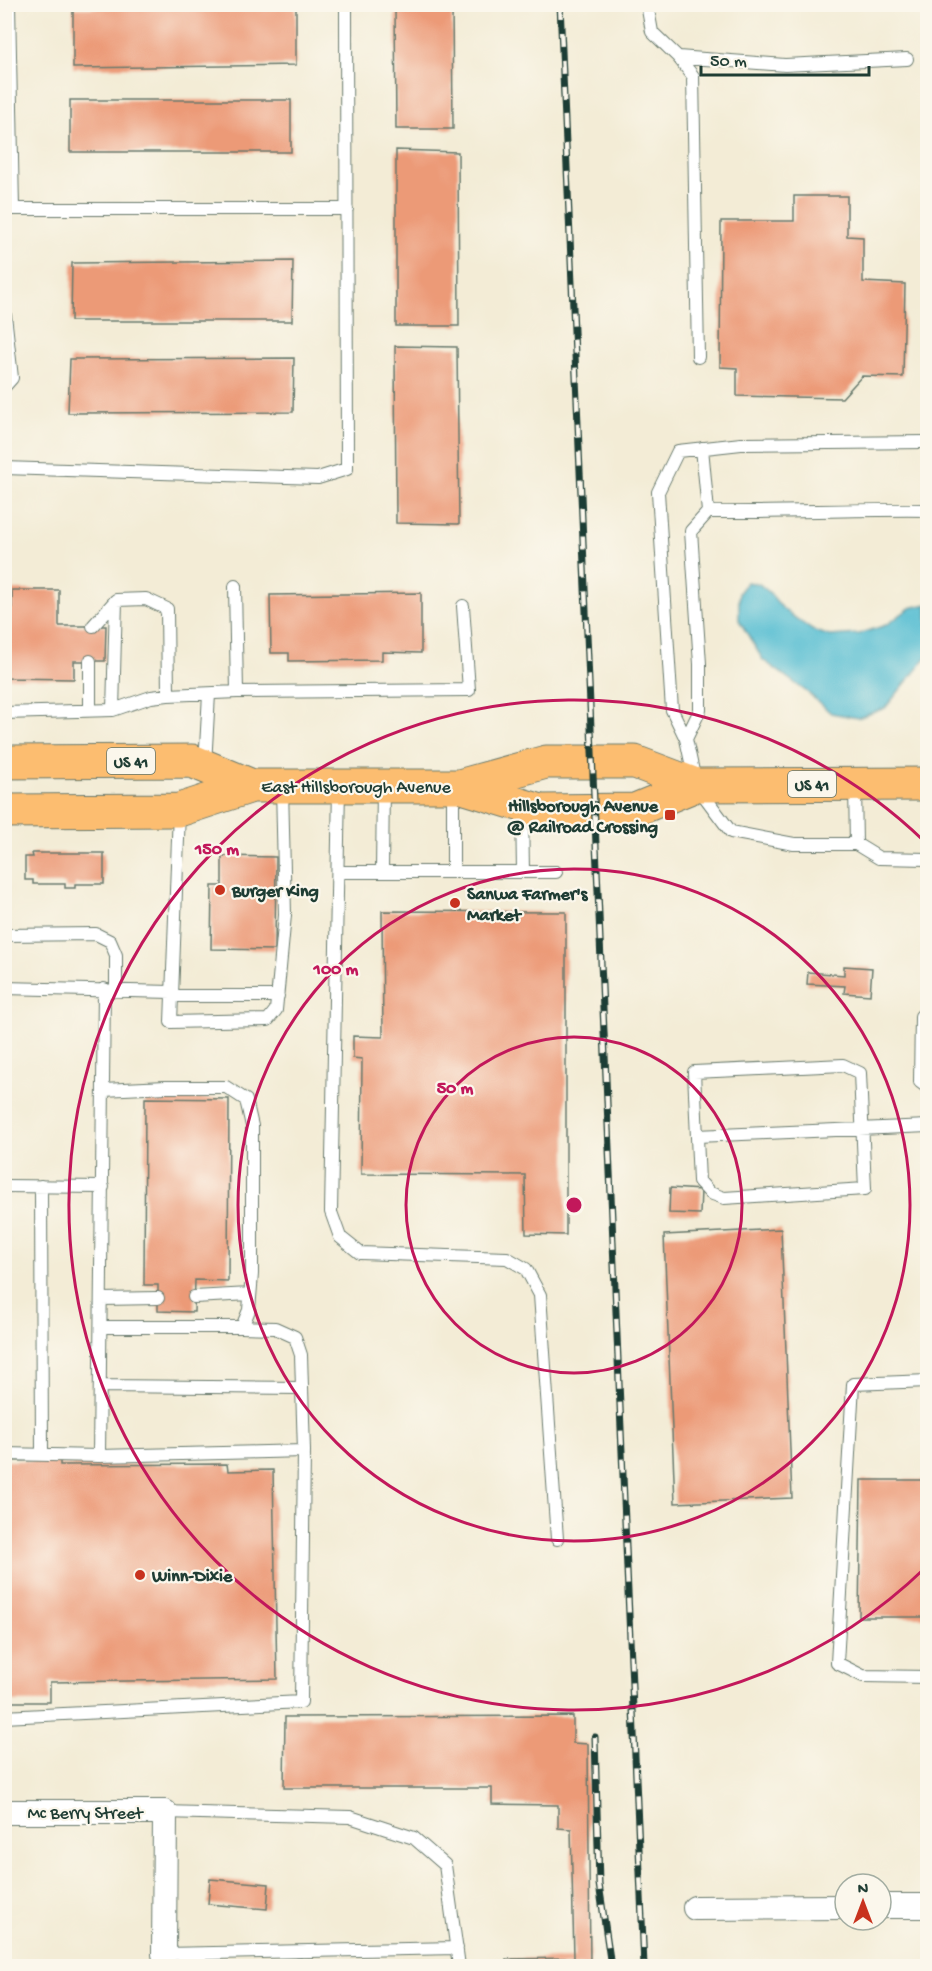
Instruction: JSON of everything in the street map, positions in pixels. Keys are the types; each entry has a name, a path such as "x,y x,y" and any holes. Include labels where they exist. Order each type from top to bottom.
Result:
{"main road":[{"name":"East Hillsborough Avenue","path":"4,762 192,761 267,786"},
{"name":"East Hillsborough Avenue","path":"4,811 179,810 267,786 456,786 546,762 634,762 696,785 927,784"},
{"name":"East Hillsborough Avenue","path":"456,786 541,811 634,810 696,785"}],"street":[{"name":"Mc Berry Street","path":"4,1812 165,1812"},
{"path":"164,1954 165,1812"},
{"path":"695,1908 833,1906"},
{"path":"893,1906 927,1906"}],"lane":[{"path":"9,4 9,209 347,209"},
{"path":"4,468 318,478 347,469 346,4"},
{"path":"647,4 652,32 678,57 693,76 698,357"},
{"path":"678,57 785,65 907,59"},
{"path":"4,306 12,378 4,387"},
{"path":"927,442 741,444 678,451 658,492 672,710 686,739 696,785 731,832 794,844 856,844 879,858 927,860"},
{"path":"686,739 700,710 700,664 692,531 708,512 702,448"},
{"path":"708,512 927,510"},
{"path":"235,586 237,692"},
{"path":"93,626 116,600 146,599 167,609 168,695"},
{"path":"113,710 116,600"},
{"path":"4,713 113,710 151,697 168,695 237,692 469,690 463,606"},
{"path":"90,662 90,711"},
{"path":"205,766 209,694"},
{"path":"855,784 856,844"},
{"path":"179,810 171,1022 268,1020 276,1010 285,915 267,786"},
{"path":"339,786 331,1212 340,1237 360,1253 507,1258 526,1269 540,1295 557,1539"},
{"path":"382,872 383,786"},
{"path":"453,872 456,786"},
{"path":"522,805 523,872"},
{"path":"338,872 556,872"},
{"path":"4,935 96,934 110,942 116,955 110,989 103,1090 99,1456"},
{"path":"4,988 110,989 172,994 278,996"},
{"path":"927,1010 921,1016 920,1071 920,1082 927,1088"},
{"path":"843,1065 860,1073 864,1128 865,1189 724,1198 710,1193 699,1181 694,1072 843,1065"},
{"path":"103,1090 226,1086 246,1100 252,1126 252,1274 249,1310 242,1327"},
{"path":"697,1137 927,1126"},
{"path":"4,1186 103,1187"},
{"path":"41,1186 42,1455"},
{"path":"194,1297 250,1294"},
{"path":"102,1299 158,1298"},
{"path":"4,1717 301,1702 304,1451 301,1355 295,1337 275,1329 242,1327 102,1327"},
{"path":"927,1381 853,1384 837,1663 862,1676 927,1677"},
{"path":"100,1386 302,1388"},
{"path":"4,1454 99,1456 304,1451"},
{"path":"165,1812 350,1817 414,1838 445,1865 459,1966"},
{"path":"164,1954 457,1948"}],"water":[{"path":"747,582 759,584 783,609 812,630 830,636 859,634 886,625 910,608 927,604 928,655 885,708 858,718 831,713 807,692 763,660 739,620 739,593"}],"building":[{"path":"395,4 452,4 453,129 396,129"},
{"path":"296,5 296,65 73,68 73,8"},
{"path":"70,100 291,100 291,152 70,152"},
{"path":"396,150 458,152 459,326 396,326"},
{"path":"794,196 847,196 847,236 863,237 863,282 905,284 903,377 862,376 842,398 737,396 737,368 720,367 721,221 794,221"},
{"path":"293,261 292,321 71,321 72,263"},
{"path":"395,346 457,347 459,524 396,523"},
{"path":"294,358 293,412 68,413 70,359"},
{"path":"12,590 59,590 59,626 106,626 105,661 74,661 74,679 4,678 4,607 12,607"},
{"path":"421,593 421,653 382,652 382,660 289,661 289,653 271,653 270,595"},
{"path":"32,853 104,853 104,884 75,884 75,888 65,888 65,884 33,884 33,880 25,880 25,857 33,857"},
{"path":"222,856 276,857 275,950 211,949 212,886 222,886"},
{"path":"382,911 566,912 566,1235 526,1234 525,1175 361,1174 362,1059 353,1058 353,1036 383,1037"},
{"path":"844,966 872,968 870,995 844,993 845,986 807,984 808,972 844,975"},
{"path":"145,1098 229,1099 228,1281 195,1280 194,1312 158,1311 158,1285 144,1285"},
{"path":"670,1188 701,1190 700,1214 669,1213"},
{"path":"781,1229 792,1498 675,1503 664,1235"},
{"name":"Winn-Dixie","path":"60,1460 60,1465 227,1464 228,1471 273,1470 277,1679 50,1682 50,1702 4,1702 4,1461"},
{"path":"861,1480 928,1480 928,1617 859,1617"},
{"path":"573,1716 573,1743 588,1744 590,1966 506,1966 506,1959 574,1958 571,1829 558,1828 558,1805 492,1804 492,1788 284,1788 285,1717"},
{"path":"210,1879 269,1884 267,1909 208,1904"}],"railway":[{"path":"560,4 644,1966"},
{"path":"595,1737 599,1884 611,1966"}],"place":[{"name":"Hillsborough Avenue @ Railroad Crossing","path":"670,815"},
{"name":"Burger King","path":"220,890"},
{"name":"Sanwa Farmer's Market","path":"455,903"},
{"name":"Winn-Dixie","path":"140,1575"}]}
